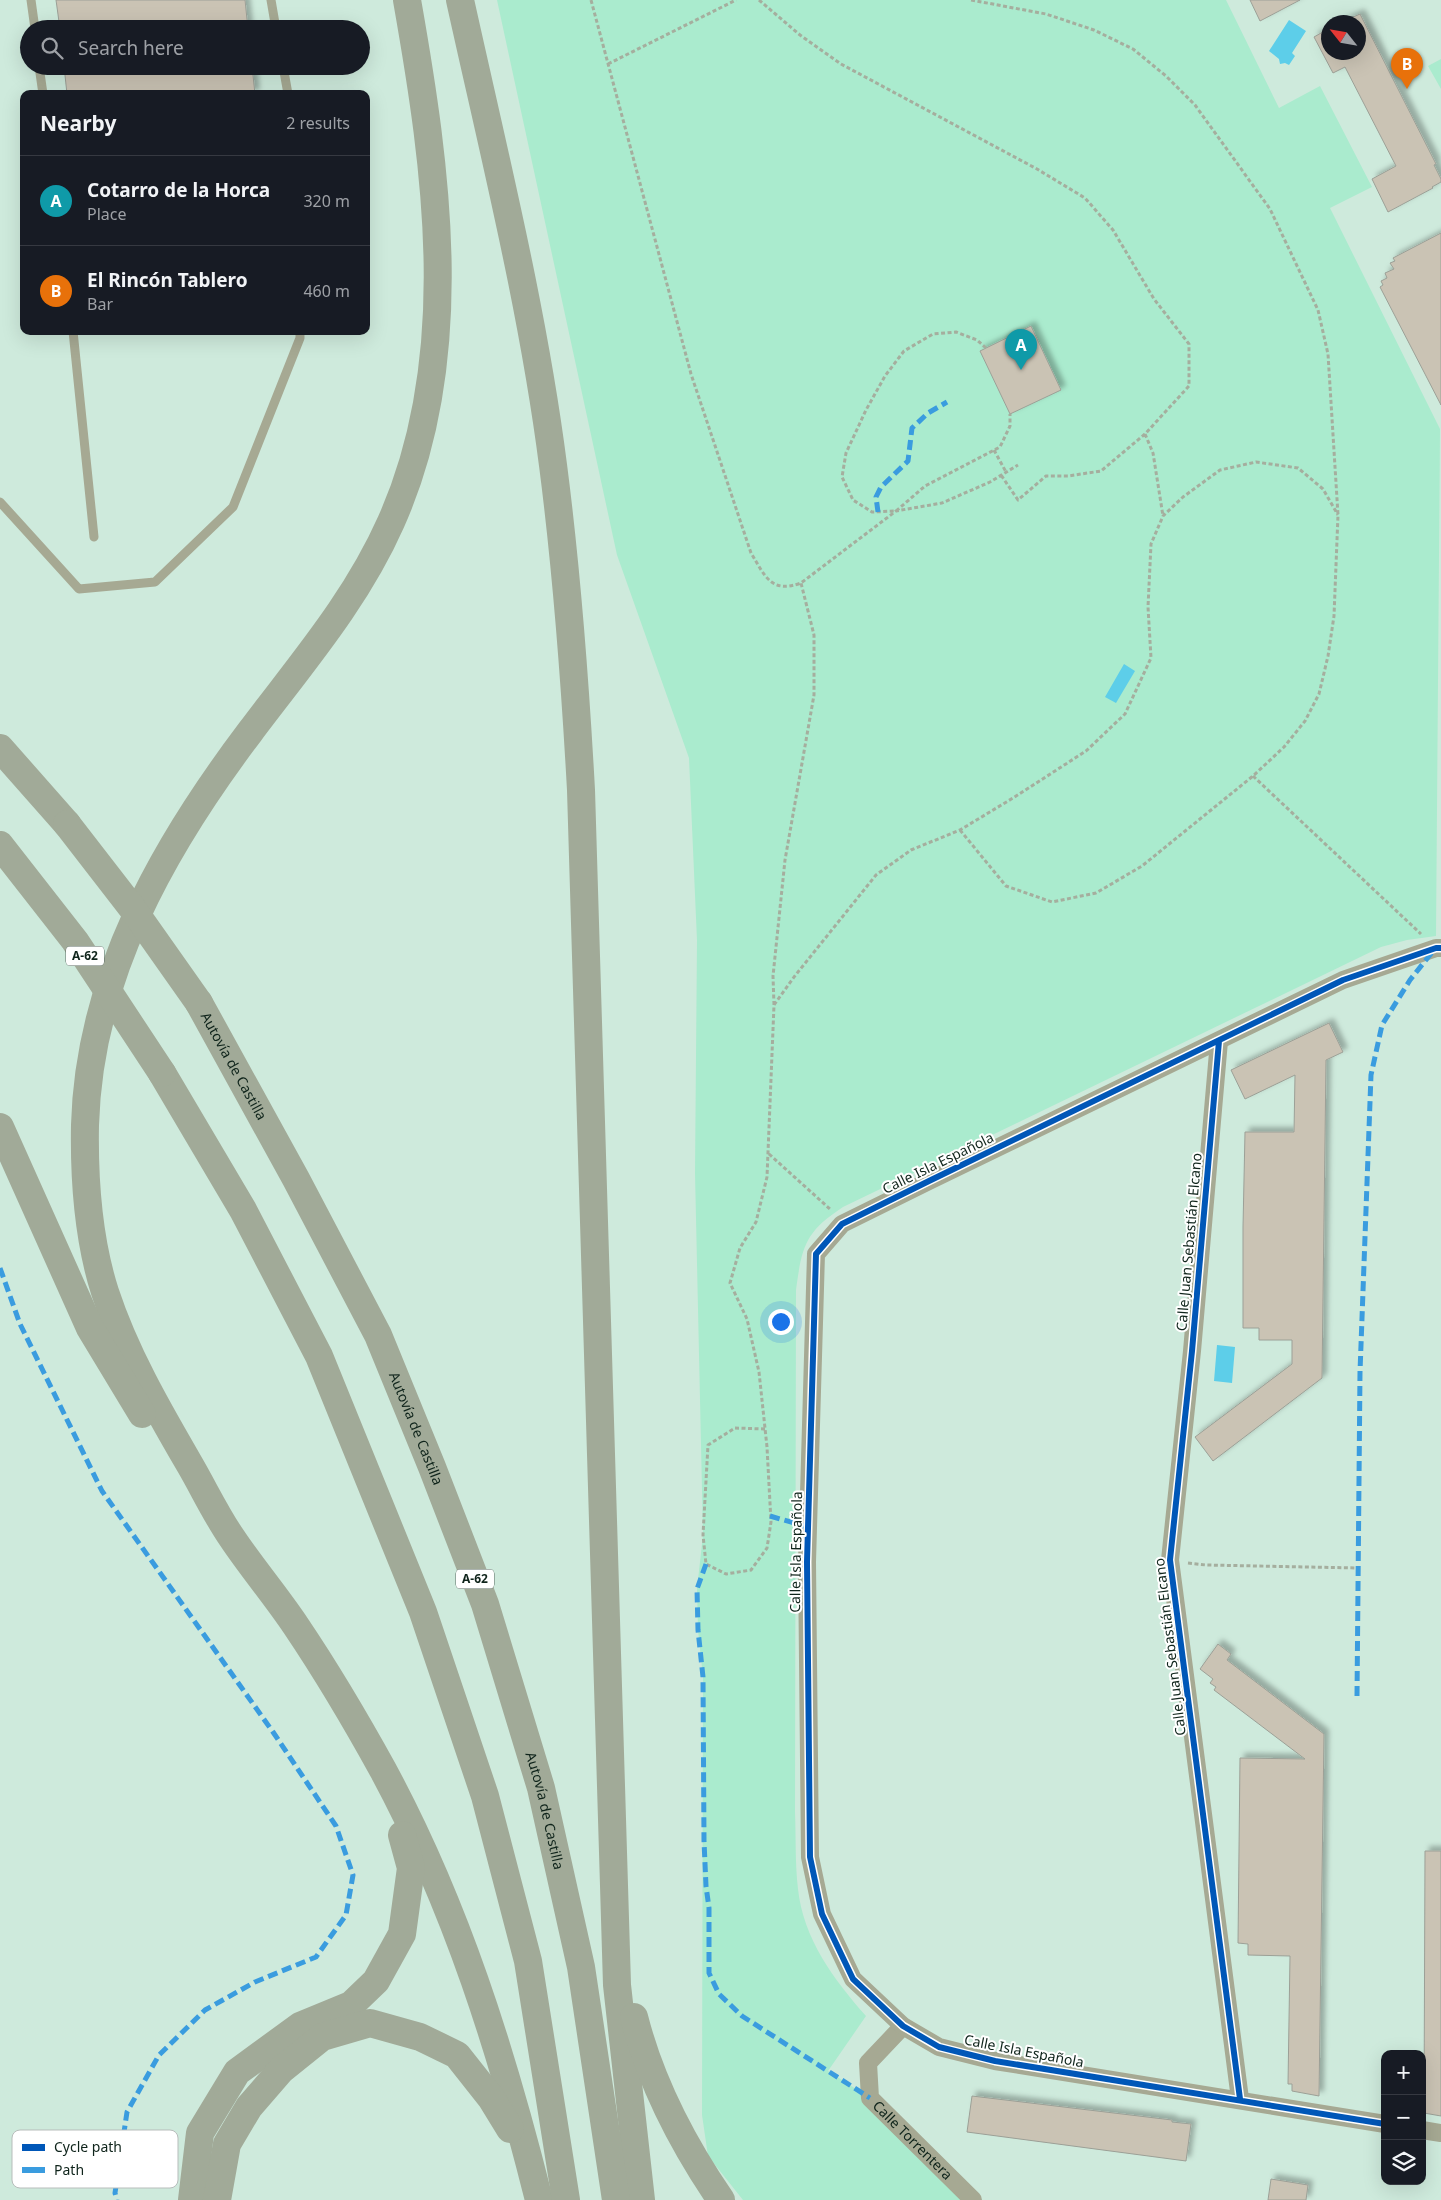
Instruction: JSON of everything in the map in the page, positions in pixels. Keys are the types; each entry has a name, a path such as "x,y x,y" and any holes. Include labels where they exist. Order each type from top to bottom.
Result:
{"highway":[{"path":"230,1535 131,1356 106,1295 92,1235 88,1200 85,1121 88,1084 101,1010 109,984 129,931 150,888 204,794 315,650 358,587 386,532 404,489 422,420 430,378 436,321 438,257 434,176 429,130 408,0"},
{"path":"460,0 528,314 553,464 572,632 581,790 618,1986 641,2200"},
{"name":"Autovía de Castilla","path":"0,748 68,824 132,908 199,1003 296,1179 378,1335 432,1467 484,1604 541,1788 579,1958 616,2200"},
{"name":"A-62","path":"0,846 75,942 162,1073 243,1210 319,1356 424,1612 485,1796 528,1961 566,2200"},
{"path":"0,1127 90,1328 165,1451 295,1623 386,1775 440,1888 480,1994 539,2200"},
{"path":"192,2200 200,2133 237,2072 300,2026 351,2005 376,1981 402,1934 411,1868 386,1775"},
{"path":"614,1876 633,2014 641,2044 674,2125 688,2151 721,2200"},
{"path":"216,2200 227,2144 249,2107 281,2070 322,2037 370,2023 420,2037 457,2055 491,2098 529,2161"}],"street":[{"name":"Calle Isla Española","path":"1381,2123 1240,2099 995,2061 939,2046 903,2026 853,1979 822,1914 810,1856 807,1562 816,1254 842,1224 1343,980 1438,948"},
{"name":"Calle Juan Sebastián Elcano","path":"1219,1041 1192,1351 1170,1560 1240,2099"},
{"name":"Calle Torrentera","path":"903,2026 868,2063 870,2098 973,2200"},
{"path":"1426,2131 1441,2133"}],"lane":[{"path":"31,0 34,20"},
{"path":"270,0 274,20"},
{"path":"40,75 42,90"},
{"path":"285,75 287,90"},
{"path":"73,335 94,537"},
{"path":"0,502 79,589 155,582 233,506 300,335"}],"path":[{"path":"591,0 691,374 751,553 766,578 778,586 790,587 801,584 926,486 1000,447 1010,426 1010,414"},
{"path":"608,64 736,0"},
{"path":"760,0 800,35 841,64 1037,169 1085,198 1113,230 1154,299 1189,344 1189,386 1145,434 1101,471 1068,476 1046,476 1018,500 1001,475"},
{"path":"960,830 1006,886 1052,902 1096,894 1142,866 1253,776 1284,747 1305,721 1319,694 1328,656 1334,616 1338,515 1328,354 1318,310 1270,209 1196,105 1166,76 1133,49 1094,30 1046,14 971,0"},
{"path":"986,348 977,340 956,332 933,334 904,351 885,376 866,410 846,454 842,477 853,500 859,504 872,512 896,511 942,503 1018,465"},
{"path":"1145,434 1153,453 1163,516"},
{"path":"994,450 1006,472"},
{"path":"774,1005 794,977 876,875 911,850 960,830 1086,751 1125,714 1151,658 1148,607 1151,544 1163,516 1183,497 1220,470 1256,462 1298,468 1323,489 1338,515"},
{"path":"765,1429 735,1428 708,1444 703,1535 706,1564 726,1574 752,1570 767,1548 770,1522 765,1429 759,1372 747,1319 730,1283 740,1248 756,1222 767,1177 774,1005 773,976 785,860 814,695 814,635 801,584"},
{"path":"1253,776 1438,948"},
{"path":"769,1153 792,1177 823,1202 842,1224"},
{"path":"1170,1560 1206,1566 1359,1568"}],"green space":[{"path":"497,0 1226,0 1279,108 1320,86 1372,187 1330,208 1440,429 1436,936 1407,940 1381,947 843,1207 820,1224 803,1251 796,1290 795,1812 797,1879 801,1907 813,1941 832,1973 866,2016 828,2071 870,2098 980,2200 743,2200 708,2156 702,2115 703,1677 698,1630 697,1589 703,1535 695,1173 697,940 689,758 617,555"},
{"path":"1441,59 1441,89 1428,66"}],"water":[{"path":"1289,20 1306,31 1292,53 1295,56 1289,65 1285,63 1280,64 1279,59 1269,51"},
{"path":"1124,664 1135,671 1116,703 1105,697"},
{"path":"1217,1345 1235,1347 1232,1383 1214,1381"}],"building":[{"path":"56,0 245,0 247,20 59,20"},
{"path":"1250,0 1300,0 1260,21"},
{"path":"1366,26 1436,164 1434,165 1441,182 1388,212 1372,179 1396,166 1345,67 1333,73 1326,60 1366,60"},
{"path":"1321,33 1321,50 1314,37"},
{"path":"65,75 253,75 255,90 67,90"},
{"path":"1441,233 1441,405 1380,287 1383,285 1381,281 1387,278 1385,273 1394,269 1390,263 1395,261 1393,258"},
{"path":"1031,326 1061,390 1010,414 980,351"},
{"path":"1329,1023 1343,1052 1326,1060 1322,1378 1213,1461 1195,1437 1292,1364 1292,1340 1259,1340 1259,1328 1243,1328 1243,1227 1245,1132 1294,1132 1295,1075 1245,1099 1231,1070"},
{"path":"1218,1644 1231,1654 1227,1660 1324,1734 1319,2096 1292,2091 1292,2084 1288,2084 1290,1956 1248,1955 1248,1944 1238,1943 1240,1758 1305,1759 1214,1690 1216,1687 1210,1683 1213,1679 1200,1669"},
{"path":"1425,1851 1441,1851 1441,2116 1426,2113 1426,2050 1424,2050"},
{"path":"972,2096 1172,2120 1172,2122 1191,2124 1186,2161 967,2132"},
{"path":"1271,2179 1308,2185 1306,2200 1268,2200"}],"marked path":[{"path":"878,512 876,497 881,487 908,461 912,428 928,413 947,402"},
{"path":"1357,1696 1360,1372 1371,1075 1382,1025 1410,980 1433,951"},
{"path":"0,1268 20,1324 102,1491 273,1732 336,1826 353,1875 346,1915 316,1957 255,1982 205,2010 159,2055 127,2112 124,2130"},
{"path":"770,1516 808,1527"},
{"path":"706,1564 697,1589 698,1630 703,1677 704,1841 709,1908 709,1973 719,1994 742,2016 870,2098"},
{"path":"116,2188 117,2200"}],"cycle path":[{"path":"1381,2123 995,2061 939,2047 903,2026 853,1979 822,1914 810,1857 807,1562 816,1254 842,1224 931,1180 1343,980 1436,948 1441,948"},
{"path":"1219,1041 1192,1351 1170,1560 1240,2099"}],"place":[{"name":"El Rincón Tablero","path":"1407,89"},
{"name":"Cotarro de la Horca","path":"1021,370"}]}
